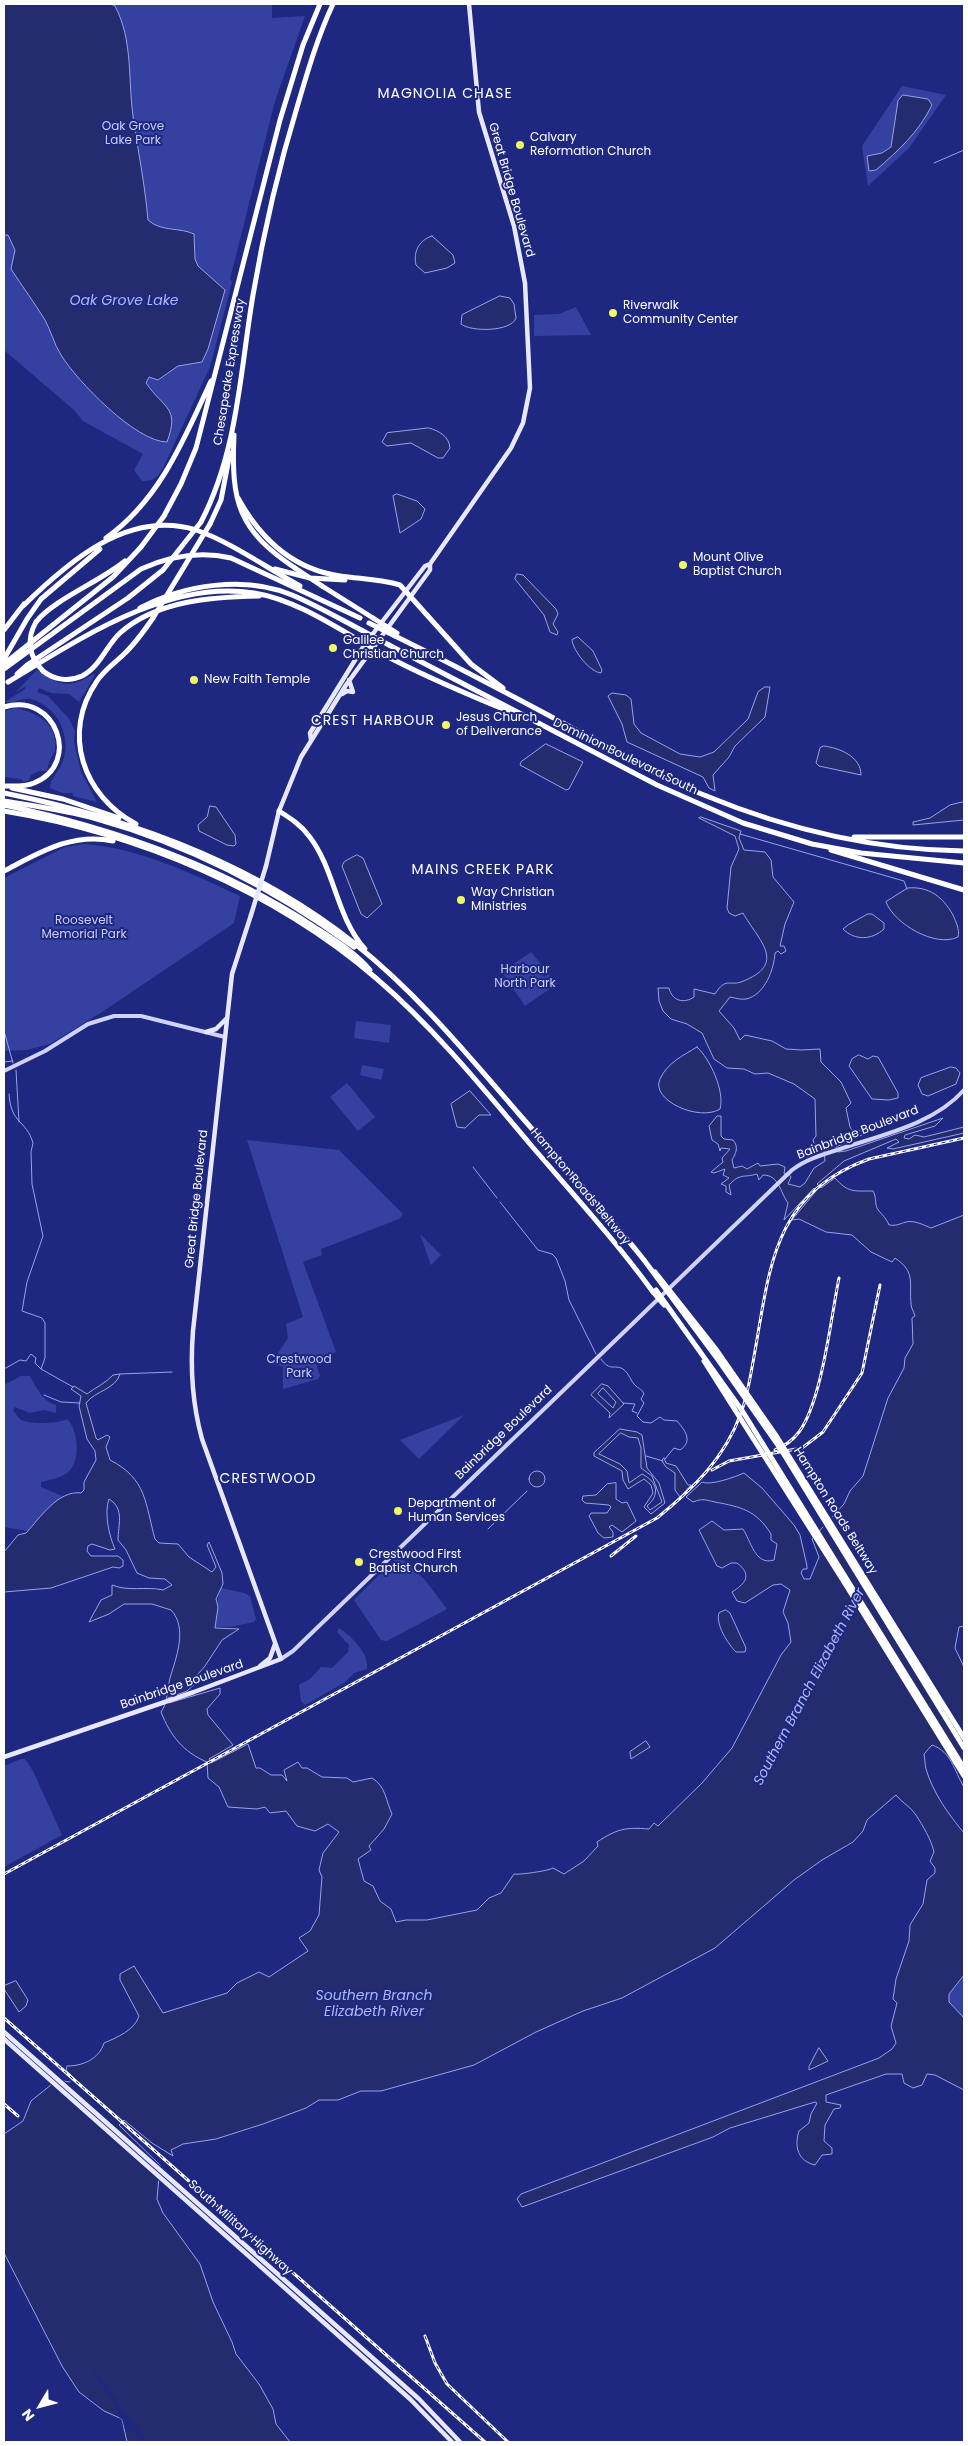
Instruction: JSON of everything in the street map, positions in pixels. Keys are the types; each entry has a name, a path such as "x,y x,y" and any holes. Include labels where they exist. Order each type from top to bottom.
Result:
{"highway":[{"name":"Chesapeake Expressway","path":"4,664 106,583 139,549 164,516 182,481 196,448 280,120 303,46 320,4"},
{"name":"Chesapeake Expressway","path":"6,684 27,665 128,598 163,570 201,522 216,490 232,433 253,296 272,200 305,80 333,4"},
{"path":"4,630 47,579 118,529 146,500 169,467 216,369"},
{"path":"235,417 234,476 239,508 247,524 260,542 295,568 396,635"},
{"path":"154,833 119,814 101,796 86,773 78,744 81,716 92,688 102,675 135,643 153,618 210,524 225,487 232,433"},
{"path":"238,498 261,534 286,554 323,572 368,580"},
{"path":"23,606 57,574 107,540 148,526 164,525 186,528 208,535 360,618"},
{"path":"4,659 30,613 45,594 100,548 126,532"},
{"path":"139,549 110,573 45,612 36,622 30,637 30,648 33,658 43,671 61,679 73,679 84,675 95,666 120,633 135,622 152,614 216,597 267,596"},
{"path":"4,669 141,569 159,561 188,555 220,555 231,558 360,618"},
{"path":"256,562 286,573 310,578 388,581 400,585 471,664 525,703"},
{"name":"Dominion Boulevard South","path":"129,614 152,602 176,593 220,585 240,584 291,594 657,785 710,809 759,828 812,844 885,856 964,863"},
{"path":"6,684 59,651 129,614 201,594 247,592 288,603 447,686 546,728"},
{"name":"Dominion Boulevard South","path":"360,618 396,635 648,769 702,795 762,817 839,836 907,847 964,851"},
{"path":"4,707 20,704 40,710 54,725 59,748 56,762 41,779 26,786 4,786"},
{"path":"4,786 51,796 98,810 142,829"},
{"name":"Hampton Roads Beltway","path":"4,793 80,809 154,833 208,856 270,888 328,924 410,992 451,1035 585,1189 692,1318 777,1437 964,1738"},
{"path":"4,801 95,818 184,849 281,898 326,926 384,969"},
{"path":"4,805 106,831 171,854 212,872 281,906 326,935 363,962 376,979"},
{"name":"Hampton Roads Beltway","path":"4,811 59,822 112,838 178,861 230,885 314,933 376,979 444,1044 655,1291 732,1401 964,1776"},
{"path":"279,811 299,825 314,844 346,921 355,936 366,949 396,975 410,992"},
{"path":"839,836 964,836"},
{"path":"4,871 67,841 98,838 127,845 230,885"},
{"path":"812,844 964,890"},
{"path":"644,1260 720,1362 780,1448 964,1748"},
{"path":"655,1291 739,1406 964,1768"}],"main road":[{"name":"Great Bridge Boulevard","path":"311,740 310,733 365,644 425,566 430,564 512,448 526,411 530,388 525,283 514,226 479,112 469,4"},
{"name":"Great Bridge Boulevard","path":"281,1659 202,1439 195,1415 191,1385 193,1331 234,963 246,934 266,866 279,811 292,775 311,740 349,680 430,570 430,564"},
{"path":"331,709 339,691 338,685 349,680 353,692 344,692 337,699"},
{"path":"318,720 326,718"},
{"path":"4,1071 45,1051 88,1024 114,1016 141,1016 225,1037"},
{"path":"206,1032 216,1029 227,1017"},
{"name":"Bainbridge Boulevard","path":"4,1757 257,1669 281,1659 294,1651 792,1170 803,1162 926,1118 945,1108 964,1090"},
{"path":"257,1669 270,1658 275,1643"},
{"name":"South Military Highway","path":"4,2032 416,2404 452,2442"},
{"name":"South Military Highway","path":"4,2039 419,2399 460,2442"}],"green space":[{"name":"Oak Grove Lake Park","path":"4,4 272,4 272,18 305,16 275,101 210,367 164,466 158,476 150,480 142,481 134,470 143,454 83,421 74,410 4,350"},
{"path":"902,86 946,95 909,148 868,186 862,146"},
{"path":"576,307 591,335 534,336 534,315 559,314"},
{"path":"37,670 64,684 71,684 93,674 95,675 79,702 69,694 51,693 39,688 37,692 48,696 69,719 75,731 74,742 81,772 97,802 73,796 73,793 62,793 50,788 50,784 62,765 65,751 64,732 55,715 48,708 31,699 5,702 25,689 26,686 16,692"},
{"path":"15,708 31,712 44,720 53,732 55,740 55,750 47,771 39,771 31,775 29,780 24,782 21,779 4,777 4,711"},
{"name":"Roosevelt Memorial Park","path":"84,844 105,846 145,856 183,870 240,896 234,923 102,1012 50,1044 27,1050 4,1051 4,878 65,847"},
{"name":"Harbour North Park","path":"531,952 546,970 541,973 544,977 549,974 557,984 525,1006 502,972"},
{"path":"356,1021 391,1025 389,1043 354,1038"},
{"path":"362,1065 384,1069 381,1080 360,1075"},
{"path":"347,1083 375,1117 358,1131 330,1097"},
{"name":"Crestwood Park","path":"247,1140 339,1150 403,1214 399,1219 321,1249 322,1255 303,1262 336,1352 315,1360 320,1376 318,1379 283,1389 283,1366 274,1365 276,1356 288,1338 286,1324 303,1317"},
{"path":"420,1234 441,1255 431,1265"},
{"path":"21,1376 30,1376 37,1389 47,1401 56,1405 56,1413 44,1410 30,1413 15,1407 13,1410 18,1417 24,1421 39,1423 52,1423 67,1419 74,1431 77,1446 75,1462 67,1473 58,1478 41,1482 41,1487 62,1496 28,1531 4,1527 4,1385"},
{"path":"464,1415 419,1459 400,1440"},
{"path":"402,1559 425,1580 447,1609 387,1641 381,1640 354,1600 394,1560"},
{"path":"221,1588 250,1596 256,1619 254,1622 230,1627 215,1627"},
{"path":"339,1628 359,1646 366,1657 367,1669 354,1673 344,1683 305,1705 301,1701 299,1685 310,1679 321,1667 332,1668 348,1652 349,1645 337,1632"},
{"path":"25,1759 33,1771 62,1835 4,1867 4,1766"},
{"path":"964,1932 964,2018 949,2002 940,1964"}],"water":[{"name":"Oak Grove Lake","path":"4,4 111,4 115,6 125,32 133,116 148,220 164,228 194,234 195,259 198,266 225,290 208,349 202,362 178,366 158,380 149,377 146,383 171,415 171,430 167,442 154,439 124,421 80,380 61,355 45,320 11,269 15,250 8,235 4,235"},
{"path":"903,95 928,99 932,105 921,124 907,140 876,170 869,171 867,156 882,153 891,147 898,101"},
{"path":"432,236 453,255 455,263 447,268 425,273 416,265 415,256 420,244"},
{"path":"500,296 510,298 514,304 516,318 513,323 490,329 466,327 461,324 462,315"},
{"path":"429,428 440,432 448,440 450,448 443,458 438,458 411,443 387,446 382,442 387,433"},
{"path":"397,494 417,501 425,509 421,519 400,533 393,496"},
{"path":"517,574 523,575 556,609 558,614 553,624 558,632 557,635 550,632 544,615 515,579"},
{"path":"578,637 593,651 602,670 601,673 587,665 575,650 572,640"},
{"path":"765,687 770,687 765,717 735,746 729,757 713,775 715,791 709,788 703,777 627,742 622,724 608,696 612,693 626,695 631,699 634,724 641,733 680,754 700,757 714,752 748,719 758,692"},
{"path":"546,744 583,762 569,789 566,790 520,765 521,762"},
{"path":"824,746 848,754 857,763 861,775 819,766 816,763 820,748"},
{"path":"964,802 964,820 913,825 913,822 930,818 950,805"},
{"path":"210,806 216,807 235,835 236,844 234,846 227,845 199,831 198,825 207,817"},
{"name":"Southern Branch Elizabeth River","path":"701,817 741,831 739,838 744,850 765,852 771,860 773,877 794,902 785,924 780,946 784,946 786,951 781,954 778,951 775,953 773,966 763,987 753,997 740,999 730,997 719,1011 734,1028 740,1040 745,1035 772,1041 786,1049 820,1049 821,1062 841,1082 851,1103 846,1108 850,1127 854,1133 869,1127 865,1130 866,1133 836,1147 838,1152 846,1151 943,1118 935,1126 905,1135 904,1138 909,1139 915,1135 924,1137 964,1127 964,1133 893,1149 887,1148 899,1142 896,1139 844,1161 817,1184 821,1188 835,1178 848,1189 873,1191 877,1209 889,1225 912,1222 931,1228 964,1215 964,1626 959,1627 955,1648 964,1667 964,1787 944,1752 932,1745 924,1754 926,1769 937,1795 964,1833 964,1975 949,1994 949,2002 964,2018 964,2090 935,2075 927,2074 922,2085 913,2088 904,2083 902,2074 886,2074 826,2095 826,2102 841,2105 840,2108 834,2109 825,2125 824,2141 832,2148 832,2154 822,2155 815,2165 801,2157 797,2148 797,2142 799,2131 809,2123 817,2103 815,2102 730,2128 713,2137 522,2207 517,2199 521,2194 879,2058 892,2049 896,2043 891,2026 897,2003 893,1999 896,1979 909,1941 910,1925 923,1904 927,1880 935,1873 935,1868 930,1861 934,1852 931,1842 914,1812 896,1795 867,1820 863,1831 853,1842 822,1860 794,1880 715,1948 622,1998 583,2011 536,2032 474,2065 381,2091 361,2091 338,2100 319,2100 306,2108 263,2124 216,2139 183,2144 171,2150 173,2156 152,2143 124,2120 119,2125 160,2165 157,2199 163,2213 200,2264 213,2302 236,2354 259,2384 273,2409 276,2424 290,2442 127,2442 122,2419 104,2411 79,2392 62,2366 4,2253 4,2134 23,2121 31,2101 57,2080 70,2082 74,2078 66,2070 67,2066 79,2065 90,2060 102,2049 104,2043 124,2033 137,2021 139,2016 120,1980 120,1974 134,1966 163,2013 227,1993 237,1983 259,1972 269,1977 308,1951 299,1938 310,1931 319,1915 322,1877 319,1870 323,1853 339,1832 328,1824 315,1831 297,1826 286,1811 270,1813 265,1807 257,1809 228,1807 219,1787 208,1778 207,1762 191,1753 178,1742 161,1712 166,1700 180,1634 176,1617 171,1610 152,1604 124,1604 109,1614 89,1622 101,1600 112,1595 112,1585 125,1588 163,1590 172,1585 165,1579 149,1578 137,1573 126,1550 118,1540 120,1518 114,1503 109,1499 107,1518 115,1549 110,1550 92,1544 88,1546 87,1551 91,1556 118,1556 123,1560 123,1566 119,1568 113,1567 51,1588 4,1592 4,1552 18,1535 26,1533 57,1500 73,1493 81,1493 84,1490 84,1482 96,1460 95,1451 87,1439 79,1406 81,1396 71,1389 74,1386 87,1394 113,1375 120,1374 110,1387 86,1403 96,1438 98,1440 107,1435 110,1437 106,1447 110,1460 122,1467 138,1484 143,1493 155,1539 159,1543 178,1544 189,1557 212,1572 216,1567 207,1545 209,1542 222,1573 223,1584 216,1599 218,1607 215,1628 239,1629 222,1640 198,1674 196,1683 187,1691 168,1698 169,1703 220,1688 220,1694 207,1709 208,1715 233,1745 209,1759 211,1763 248,1744 256,1768 260,1768 271,1775 282,1775 287,1781 284,1770 298,1762 302,1768 307,1768 322,1777 347,1778 353,1782 372,1778 377,1781 383,1790 392,1814 384,1829 369,1846 371,1850 358,1859 364,1881 373,1886 380,1901 391,1909 396,1922 427,1920 477,1910 489,1898 501,1893 514,1874 553,1868 564,1874 584,1861 598,1846 597,1842 610,1834 634,1828 649,1829 654,1823 658,1826 702,1783 732,1748 781,1655 791,1642 788,1623 783,1612 790,1590 781,1584 773,1585 745,1603 737,1601 732,1592 744,1582 745,1571 737,1563 731,1563 722,1568 717,1566 699,1530 712,1521 724,1530 743,1529 754,1551 762,1559 768,1561 774,1560 777,1544 771,1540 771,1534 760,1520 747,1511 706,1500 693,1502 686,1497 702,1482 716,1482 744,1473 762,1488 794,1525 800,1535 807,1566 807,1569 803,1569 801,1573 804,1579 810,1579 819,1557 812,1539 844,1504 850,1491 863,1476 888,1398 904,1368 905,1358 913,1344 912,1318 915,1316 911,1306 909,1273 902,1263 895,1258 892,1262 871,1252 852,1235 826,1232 799,1219 792,1220 816,1191 814,1188 784,1220 788,1203 773,1178 763,1175 759,1180 757,1174 739,1177 729,1185 731,1195 726,1192 726,1186 721,1184 729,1178 723,1175 725,1169 714,1173 711,1172 723,1162 722,1158 730,1149 721,1148 720,1151 718,1144 712,1140 709,1126 717,1116 721,1116 721,1136 724,1139 733,1140 736,1145 736,1152 732,1160 734,1168 742,1166 747,1169 758,1163 760,1166 778,1164 785,1167 784,1174 788,1173 791,1177 788,1184 800,1187 805,1183 814,1168 825,1161 824,1151 815,1147 813,1140 816,1136 815,1099 794,1084 768,1073 755,1074 744,1069 727,1068 714,1059 702,1033 687,1024 671,1019 663,1011 659,1001 658,988 669,988 673,996 682,1001 694,997 694,989 715,994 727,983 741,982 755,975 764,967 767,959 762,942 743,913 735,916 729,913 727,908 731,867 739,849 735,836 699,818"},
{"path":"357,855 363,858 382,904 367,918 361,914 342,866 344,862"},
{"path":"908,888 929,891 940,898 953,915 958,929 958,937 949,940 928,937 906,926 890,910 886,902"},
{"path":"868,914 872,914 884,923 884,929 879,933 864,938 853,936 843,929 848,925"},
{"path":"697,1047 711,1067 720,1093 720,1109 711,1112 700,1113 678,1107 662,1094 659,1087 660,1079 667,1068"},
{"path":"859,1055 868,1059 873,1056 878,1057 898,1093 898,1098 889,1100 872,1099 849,1066 852,1059"},
{"path":"951,1067 956,1068 960,1073 956,1084 928,1096 922,1094 918,1085 921,1078"},
{"path":"470,1091 491,1115 479,1115 465,1128 457,1127 451,1104"},
{"path":"602,1384 608,1386 624,1404 609,1418 610,1413 591,1395","holes":["603,1388 616,1402 613,1408 598,1394"]},
{"path":"620,1429 637,1432 642,1435 647,1468 659,1483 665,1503 651,1514 644,1507 653,1493 651,1485 644,1479 628,1489 623,1480 622,1471 594,1456 594,1453","holes":["621,1433 629,1437 638,1438 641,1448 641,1468 652,1476 662,1502 650,1510 647,1506 655,1493 654,1485 651,1481 642,1474 629,1483 627,1471 620,1464 599,1454"]},
{"path":"664,1458 666,1463 676,1466 688,1485 691,1485 680,1497 675,1490 675,1473 666,1467 662,1461"},
{"path":"537,1471 543,1473 545,1479 543,1485 537,1487 531,1485 529,1479 531,1473"},
{"path":"616,1483 616,1499 622,1503 627,1502 636,1521 622,1532 612,1525 609,1527 613,1532 613,1537 604,1538 598,1533 589,1516 591,1513 607,1513 611,1507 609,1505 585,1503 582,1500 583,1496 596,1495 607,1484"},
{"path":"726,1610 730,1613 746,1648 745,1652 736,1652 723,1634 718,1618 719,1613"},
{"path":"646,1741 650,1747 631,1759 630,1752"},
{"path":"16,1981 28,2000 26,2006 19,2012 4,1989 4,1986"},
{"path":"819,2048 828,2061 809,2070 809,2067"}],"pier":[{"path":"830,1514 964,1730 964,1753 821,1523"},
{"path":"74,2077 120,2119 116,2123 70,2082"},
{"path":"56,2078 61,2078 162,2167 160,2182 48,2083"},
{"path":"94,2370 146,2441 140,2442 131,2430 126,2433 122,2419 119,2418 121,2416 113,2405 115,2403 94,2374"}],"waterway":[{"path":"934,163 964,150"},
{"path":"740,834 904,881 907,889"},
{"path":"4,1031 13,1063"},
{"path":"4,1062 13,1061"},
{"path":"16,1070 19,1122"},
{"path":"9,1094 13,1111 27,1130 33,1143 31,1152 32,1184 43,1236 27,1282 22,1311 42,1318 45,1323 45,1358 41,1369 73,1387"},
{"path":"473,1167 497,1198"},
{"path":"500,1202 538,1250 552,1254 556,1258 565,1281 569,1300 596,1354"},
{"path":"4,1369 20,1360 26,1361 31,1354 36,1358 35,1363 41,1369"},
{"path":"601,1359 610,1367 623,1369 634,1384 643,1392 644,1394 641,1399 644,1403 637,1416 643,1422 651,1423 660,1417 664,1420 677,1421 682,1428 686,1435 686,1443 680,1450 674,1448 665,1459"},
{"path":"120,1374 172,1372"},
{"path":"44,1395 61,1402 80,1403"},
{"path":"623,1403 635,1404 632,1411 637,1413"},
{"path":"646,1456 663,1461"},
{"path":"488,1529 527,1491"}],"railway":[{"path":"4,1874 657,1518 683,1496 706,1472 717,1458 734,1429 748,1388 771,1267 780,1240 793,1215 812,1193 836,1174 869,1159 964,1138"},
{"path":"775,1450 782,1447 799,1432 814,1400 825,1358 839,1278"},
{"path":"712,1470 729,1461 802,1448 823,1432 862,1373 880,1285"},
{"path":"611,1556 636,1536"},
{"path":"4,2018 485,2442"},
{"path":"4,2104 18,2116"},
{"path":"425,2336 435,2363 447,2384 508,2442"}],"place":[{"name":"Calvary Reformation Church","path":"520,145"},
{"name":"Riverwalk Community Center","path":"613,313"},
{"name":"Mount Olive Baptist Church","path":"683,565"},
{"name":"Galilee Christian Church","path":"333,648"},
{"name":"New Faith Temple","path":"194,680"},
{"name":"Jesus Church of Deliverance","path":"446,725"},
{"name":"Way Christian Ministries","path":"461,900"},
{"name":"Department of Human Services","path":"398,1511"},
{"name":"Crestwood First Baptist Church","path":"359,1562"}],"district":[{"name":"MAGNOLIA CHASE","path":"445,94"},
{"name":"CREST HARBOUR","path":"373,721"},
{"name":"MAINS CREEK PARK","path":"483,870"},
{"name":"CRESTWOOD","path":"268,1479"}]}
